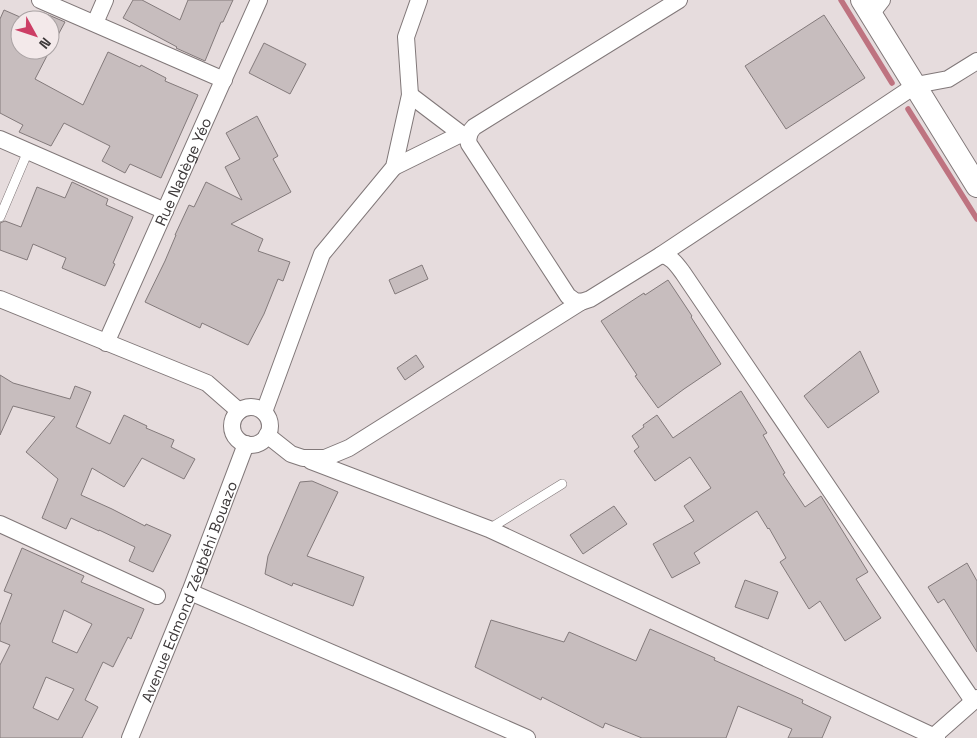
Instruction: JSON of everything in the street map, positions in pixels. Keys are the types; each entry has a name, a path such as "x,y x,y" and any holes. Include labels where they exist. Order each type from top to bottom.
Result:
{"street":[{"path":"40,0 224,80"},
{"path":"95,23 105,0"},
{"name":"Rue Nadège Yéo","path":"106,343 259,0"},
{"path":"394,167 410,95 406,37 419,0"},
{"path":"264,412 322,254 394,167 469,134 474,127 679,0"},
{"path":"872,5 916,86 977,186"},
{"path":"303,458 325,458 348,448 581,302 590,299 661,255 916,86 948,79 977,61"},
{"path":"410,95 464,136 568,296 575,301 581,302"},
{"path":"0,139 165,211"},
{"path":"267,435 291,454 489,529 936,737 975,700 683,273 670,258 666,255 661,255"},
{"path":"0,300 207,383 239,411"},
{"path":"250,407 264,412 270,427 267,435 261,441 254,444 246,444 235,436 232,430 232,422 234,416 239,411 250,407"},
{"name":"Avenue Edmond Zégbéhi Bouazo","path":"130,738 190,592 246,444"},
{"path":"0,524 157,596"},
{"path":"190,592 527,738"}],"lane":[{"path":"0,217 28,151"},
{"path":"489,529 562,484"}],"building":[{"path":"133,0 142,0 180,20 188,0 233,0 223,22 221,22 205,61 176,48 123,18"},
{"path":"4,10 10,13 10,60 45,60 35,79 83,105 108,52 140,67 141,65 166,78 165,81 198,95 161,178 130,164 125,173 102,161 110,146 64,123 51,146 19,132 23,125 0,113 0,19"},
{"path":"824,15 865,78 786,129 745,66"},
{"path":"60,20 65,22 60,31"},
{"path":"264,43 306,64 290,94 249,73"},
{"path":"257,116 278,156 273,159 291,192 231,224 263,239 258,251 290,262 283,281 278,279 264,314 248,345 202,323 200,328 145,302 189,205 194,207 206,182 242,200 225,167 240,159 226,133"},
{"path":"72,182 108,199 106,205 133,217 105,286 62,268 66,258 33,244 27,260 0,250 0,223 5,221 21,227 37,187 65,198"},
{"path":"422,265 428,279 395,294 389,280"},
{"path":"668,280 721,364 658,408 635,376 637,375 601,321"},
{"path":"860,351 879,392 828,428 804,396"},
{"path":"416,355 424,367 405,380 397,368"},
{"path":"0,375 13,383 70,399 75,386 91,392 76,427 110,444 124,415 147,426 146,428 174,440 171,447 195,459 184,479 142,458 124,487 92,468 81,495 145,526 146,524 171,535 153,572 129,561 135,547 71,518 66,529 42,518 58,479 26,452 55,417 13,406 0,435"},
{"path":"741,391 767,433 763,435 785,473 783,474 805,507 821,496 868,572 856,579 881,618 845,641 820,601 809,609 780,562 786,558 757,511 694,553 700,563 672,578 653,544 694,521 684,506 711,488 690,457 655,481 634,451 639,447 632,436 657,415 673,438"},
{"path":"312,481 338,492 307,556 364,577 353,606 293,583 292,586 265,574 268,556 300,482"},
{"path":"614,506 627,524 583,554 570,535"},
{"path":"22,548 84,576 81,582 144,609 131,639 128,637 113,667 103,662 85,700 98,707 82,738 0,738 0,665 10,645 0,641 0,625 12,594 4,591","holes":["64,610 92,624 77,653 52,642","46,677 74,689 58,720 33,708"]},
{"path":"967,563 977,581 977,652 944,599 938,603 928,587"},
{"path":"745,580 778,592 768,619 735,607"},
{"path":"491,620 564,642 569,632 636,661 650,629 803,700 802,703 831,717 822,738 788,738 792,729 738,706 726,738 642,738 605,723 603,728 542,697 541,700 475,667"}],"waterway":[{"path":"841,0 892,83"},
{"path":"908,109 977,219"}]}
